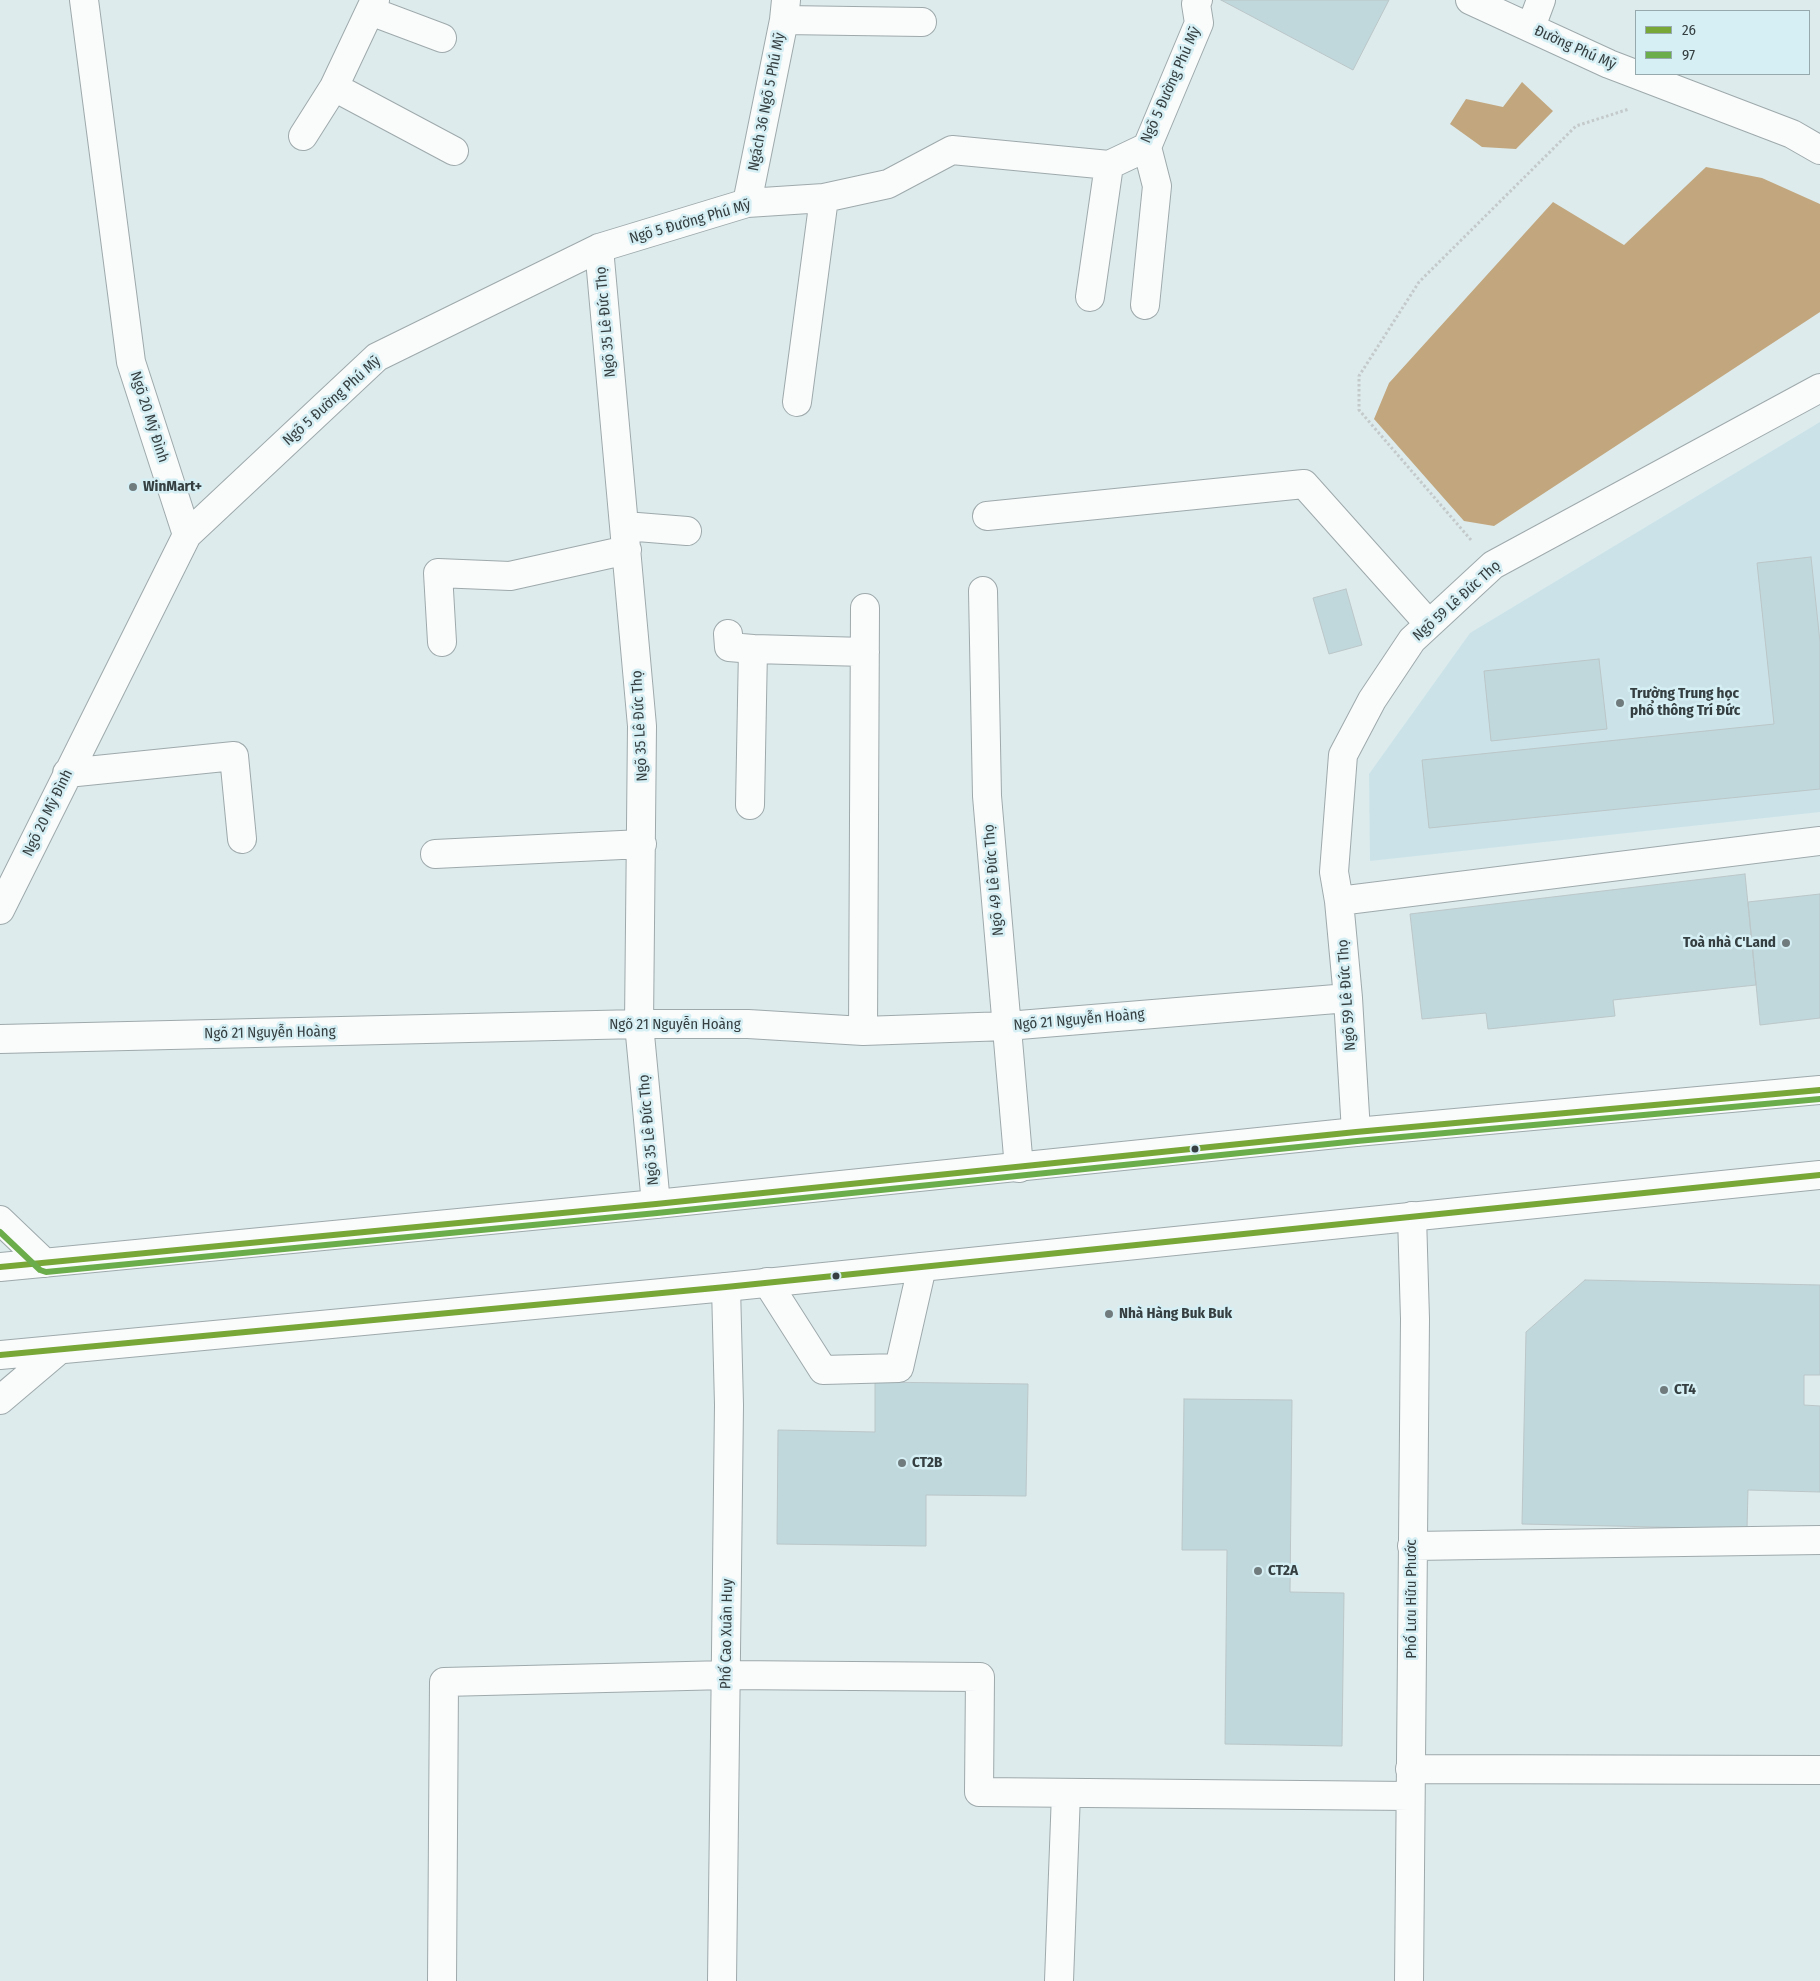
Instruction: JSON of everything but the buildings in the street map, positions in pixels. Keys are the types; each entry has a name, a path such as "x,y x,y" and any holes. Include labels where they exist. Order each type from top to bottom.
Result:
{"street":[{"name":"Ngõ 20 Mỹ Đình","path":"0,910 187,535 131,362 84,0"},
{"name":"Ngõ 5 Đường Phú Mỹ","path":"187,535 377,357 599,248 747,204 824,198 888,184 952,150 1108,165 1147,147 1199,24 1196,4 1198,0"},
{"name":"Đường Phú Mỹ","path":"1470,0 1609,64 1635,74"},
{"path":"1531,27 1541,0"},
{"path":"303,136 334,87 372,5 442,38"},
{"path":"785,10 922,22"},
{"name":"Ngách 36 Ngõ 5 Phú Mỹ","path":"747,204 785,10"},
{"name":"Đường Phú Mỹ","path":"1638,75 1792,134 1820,150"},
{"path":"334,87 454,151"},
{"path":"1146,305 1157,186 1147,147"},
{"path":"1090,297 1108,165"},
{"path":"797,402 824,198"},
{"name":"Ngõ 35 Lê Đức Thọ","path":"599,248 642,726 639,1024 656,1204"},
{"name":"Ngõ 59 Lê Đức Thọ","path":"1356,1132 1348,998 1339,901 1334,872 1343,755 1372,700 1412,640 1493,565 1820,388"},
{"path":"987,516 1304,484 1429,624"},
{"path":"442,642 438,574 510,576 626,538 687,531"},
{"name":"Ngõ 49 Lê Đức Thọ","path":"983,591 987,796 1019,1168"},
{"path":"863,1031 865,608"},
{"path":"728,634 729,647 865,652"},
{"path":"750,805 753,649"},
{"path":"67,773 234,756 242,839"},
{"path":"1339,901 1820,841"},
{"path":"436,854 642,844"},
{"name":"Ngõ 21 Nguyễn Hoàng","path":"0,1039 639,1024 748,1024 863,1031 1007,1026 1348,998"},
{"path":"0,1267 1019,1168 1356,1132 1820,1090"},
{"path":"0,1355 726,1287 1820,1175"},
{"name":"Phố Lưu Hữu Phước","path":"1408,1981 1415,1319 1412,1216"},
{"path":"0,1220 45,1263"},
{"path":"767,1282 823,1370 899,1368 922,1267"},
{"name":"Phố Cao Xuân Huy","path":"722,1981 729,1406 726,1287"},
{"path":"0,1400 59,1350"},
{"path":"1412,1546 1820,1540"},
{"path":"442,1981 444,1682 727,1675 980,1677 979,1792 1410,1796"},
{"path":"1410,1769 1820,1770"},
{"path":"1059,1981 1066,1793"}],"path":[{"path":"1493,565 1359,410 1359,376 1419,282 1569,132 1576,126 1632,108"}],"shaded area":[{"path":"1522,82 1553,111 1516,149 1482,147 1450,124 1466,99 1503,107"},
{"path":"1706,167 1762,178 1820,204 1820,312 1494,526 1464,521 1374,419 1389,383 1553,202 1624,245"},
{"name":"Trường Trung học phổ thông Trí Đức","path":"1820,422 1820,812 1370,861 1369,774 1470,633"}],"transit line":[{"name":"26","path":"0,1267 656,1204 1356,1132 1820,1090"},
{"name":"97","path":"0,1232 40,1270 46,1272 657,1213 1357,1141 1820,1099"},
{"name":"26","path":"0,1355 726,1287 1820,1175"}],"place":[{"name":"WinMart+","path":"133,487"},
{"name":"Trường Trung học phổ thông Trí Đức","path":"1620,703"},
{"name":"Toà nhà C'Land","path":"1786,943"},
{"name":"Nhà Hàng Buk Buk","path":"1109,1314"},
{"name":"CT4","path":"1664,1390"},
{"name":"CT2B","path":"902,1463"},
{"name":"CT2A","path":"1258,1571"}]}
